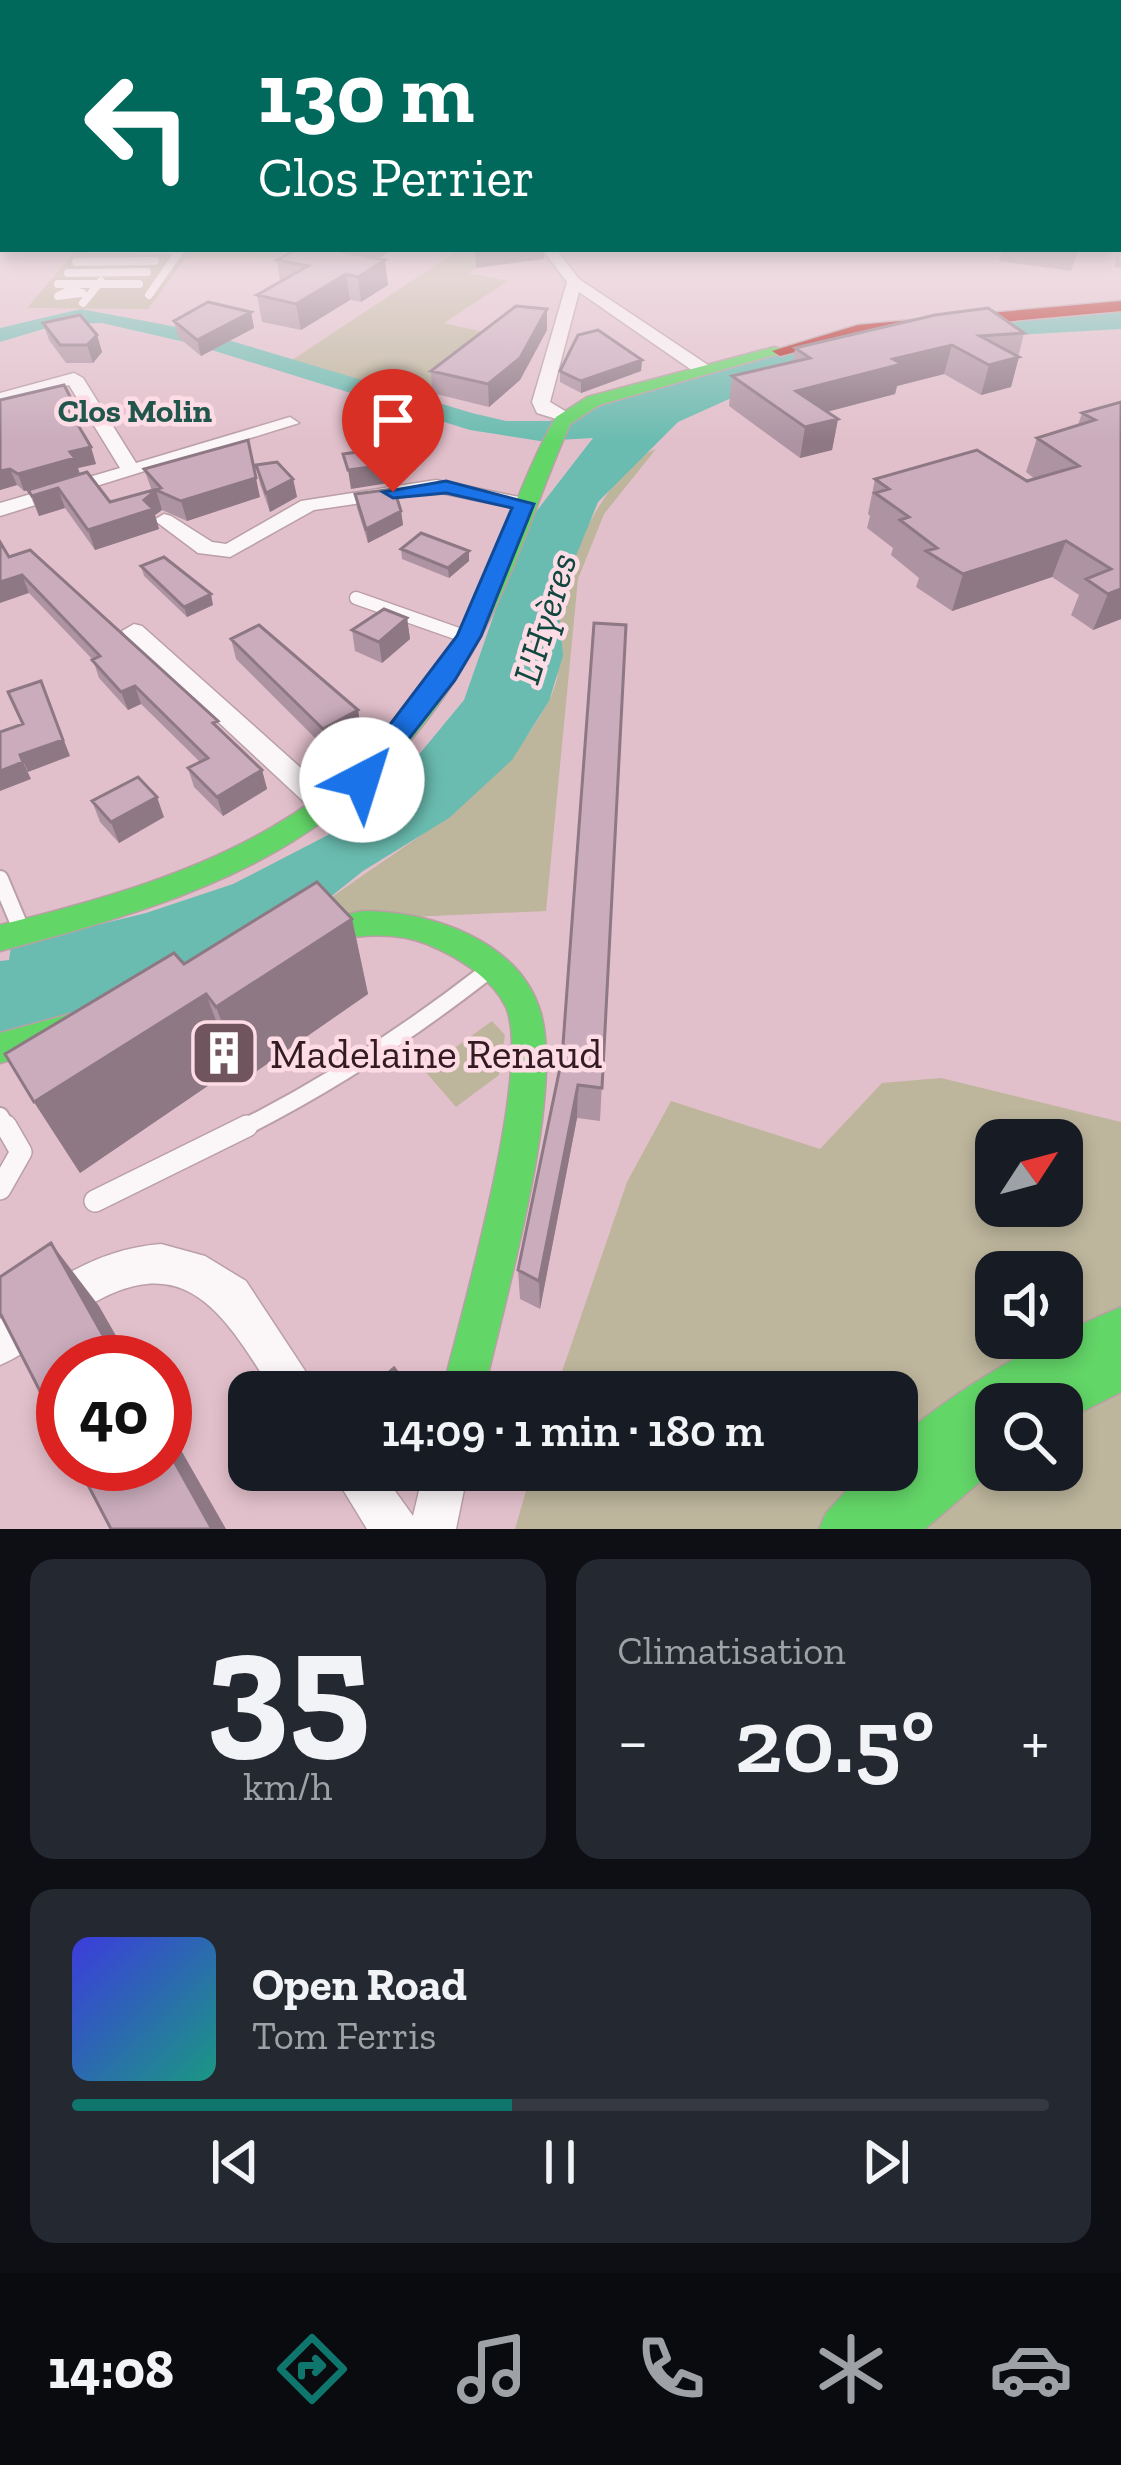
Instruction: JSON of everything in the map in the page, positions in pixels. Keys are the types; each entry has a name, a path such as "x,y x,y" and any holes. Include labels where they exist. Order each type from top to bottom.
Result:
{"street":[{"path":"560,427 542,402 569,299"},
{"path":"600,299 702,369"},
{"path":"11,935 134,906 229,873 329,809 394,742 469,636 560,427 612,393 805,341 905,323 1121,306"},
{"path":"0,399 74,378 132,472"},
{"path":"0,511 290,423"},
{"path":"164,520 218,552 230,551 308,505 436,486 524,504"},
{"path":"134,631 329,809"},
{"path":"282,944 342,925 397,924 428,930 493,967 519,998 530,1031 531,1069 467,1371"},
{"path":"3,1054 107,1018"},
{"path":"0,1344 90,1278 152,1260 223,1287 283,1371"},
{"path":"842,1529 918,1451 976,1404 1027,1369 1121,1328"},
{"path":"1083,1389 1121,1369"},
{"path":"890,1529 975,1457"},
{"path":"368,1491 395,1529"},
{"path":"433,1529 441,1491"}],"lane":[{"path":"82,304 86,299"},
{"path":"356,598 440,632 469,636"},
{"path":"0,879 11,935"},
{"path":"94,1201 300,1100 429,1017 493,967"},
{"path":"0,1116 21,1152 0,1189"}],"shaded area":[{"path":"34,299 155,299 148,309 27,308"},
{"path":"384,299 480,299 444,323 501,336 420,398 292,360"},
{"path":"656,449 604,514 578,579 546,911 299,922 470,797 528,735 555,685 559,599 582,537 624,473"},
{"path":"492,1021 505,1035 499,1075 456,1107 424,1070"},
{"path":"941,1078 1121,1122 1121,1529 515,1529 526,1491 918,1491 918,1371 562,1371 627,1182 671,1101 820,1149 882,1083"}],"water":[{"name":"L'Hyères","path":"81,309 198,331 506,421 549,421 799,348 1121,309 1121,329 980,337 738,395 678,422 598,502 558,600 563,656 549,701 512,760 449,818 363,871 299,922 219,969 0,1038 0,961 9,960 11,946 146,913 233,884 328,835 388,792 464,700 525,526 593,438 540,441 470,430 189,343 102,323 60,324 0,342 0,328"}],"building":[{"path":"208,302 251,312 197,340 174,321"},
{"path":"516,306 547,309 520,358 488,384 431,371"},
{"path":"988,308 1024,333 980,336 1019,357 989,365 952,345 893,359 902,364 796,391 838,419 805,427 732,376 810,358 795,348 935,315"},
{"path":"80,315 97,335 87,345 60,345 43,323"},
{"path":"598,330 642,360 581,381 560,371 578,335"},
{"path":"64,385 75,406 68,408 91,447 70,452 75,458 18,474 10,469 0,471 0,400"},
{"path":"1121,402 1121,589 1108,594 1086,579 1111,569 1066,541 963,574 926,551 937,548 900,520 909,517 875,493 889,489 875,479 977,450 1027,481 1079,466 1037,438 1095,420 1082,413"},
{"path":"248,440 256,478 181,501 156,490 144,500 153,509 88,530 58,488 32,496 28,490 87,472 110,502 161,488 144,469"},
{"path":"381,449 386,465 348,470 343,454"},
{"path":"277,462 293,479 266,493 256,465"},
{"path":"394,489 401,511 366,529 355,494"},
{"path":"421,533 469,551 448,568 401,549"},
{"path":"0,542 9,557 30,550 218,721 213,723 262,770 217,797 188,768 208,758 135,686 121,692 92,660 100,656 22,575 0,582"},
{"path":"164,557 211,594 184,607 141,566"},
{"path":"384,609 407,618 379,642 352,630"},
{"path":"594,623 626,625 602,1088 578,1085 539,1281 518,1270 562,1058"},
{"path":"259,625 358,710 323,729 231,639"},
{"path":"41,681 63,740 20,755 23,762 0,771 0,732 23,724 8,692"},
{"path":"138,777 157,797 111,822 92,801"},
{"path":"317,882 352,919 216,1007 206,994 34,1102 5,1054 174,953 184,964"},
{"path":"51,1243 103,1335 36,1335 36,1383 0,1313 0,1277"},
{"path":"91,1491 191,1491 212,1529 111,1529"}],"traffic: fast":[{"path":"0,938 146,898 211,874 271,844 326,808 377,763 424,707 467,639 562,421 593,401 780,351"},
{"path":"306,934 383,924 439,935 489,964 514,992 525,1015 529,1047 519,1142 468,1371"},
{"path":"0,1048 74,1028"},
{"path":"842,1529 934,1437 1005,1388 1121,1328"},
{"path":"1083,1389 1121,1369"},
{"path":"890,1529 975,1457"}],"traffic: jam":[{"path":"780,351 858,330 1121,306"}],"place":[{"name":"Madelaine Renaud","path":"224,1053"}],"district":[{"name":"Clos Molin","path":"135,410"}],"route":[{"path":"362,780 446,674 469,636 524,504 436,486 393,492"}]}
